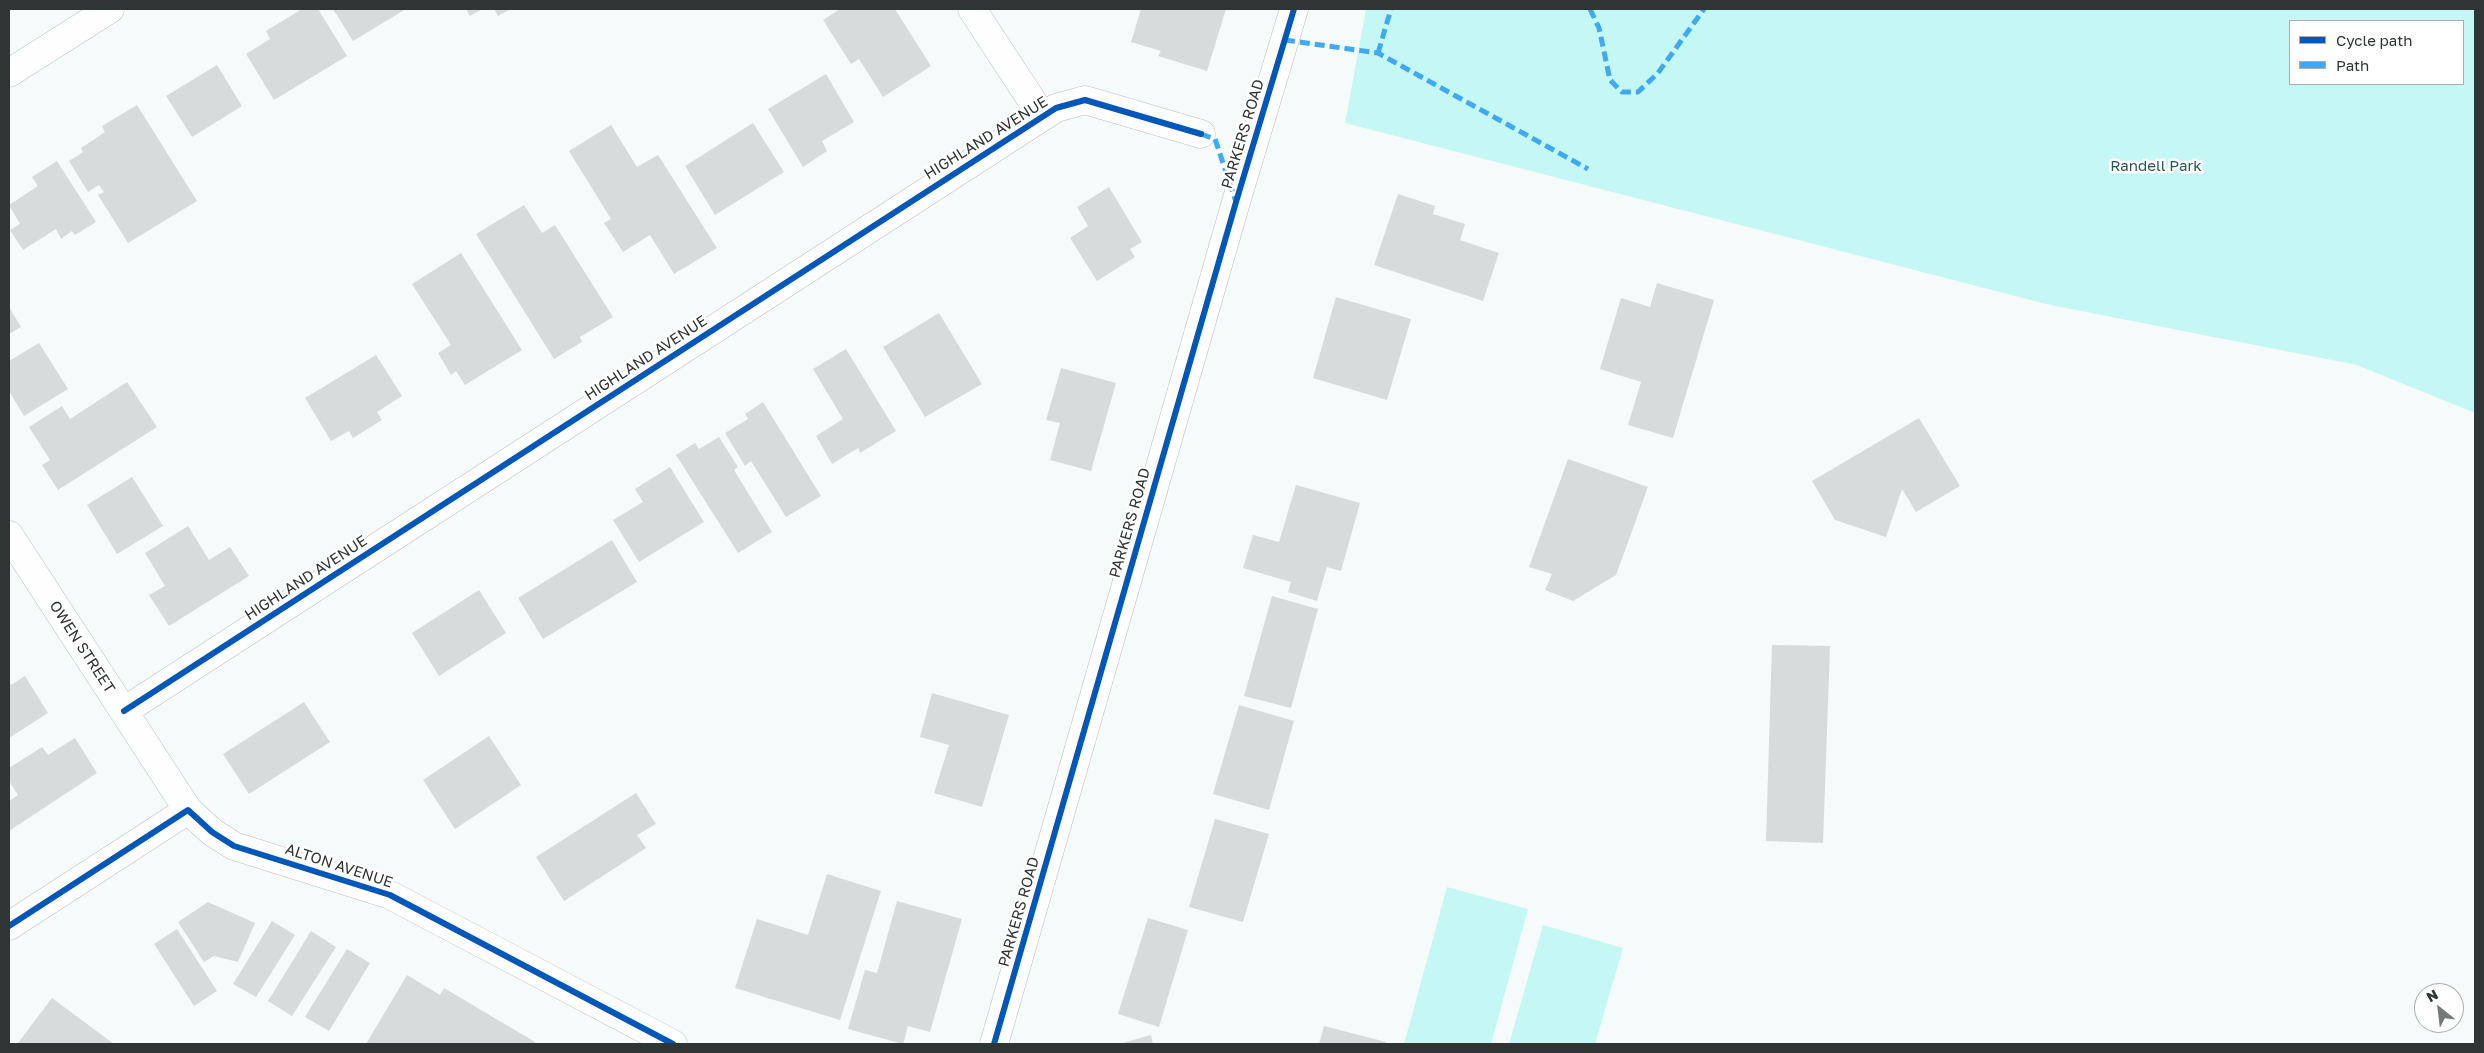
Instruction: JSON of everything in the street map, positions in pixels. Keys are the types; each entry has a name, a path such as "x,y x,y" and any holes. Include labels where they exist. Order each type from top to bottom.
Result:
{"street":[{"path":"9,73 110,9"},
{"path":"972,9 1042,116"},
{"name":"PARKERS ROAD","path":"994,1044 1233,211 1294,9"},
{"name":"HIGHLAND AVENUE","path":"124,711 1042,116 1069,103 1085,100 1200,134"},
{"name":"OWEN STREET","path":"9,535 188,810"},
{"path":"9,926 188,810"},
{"name":"ALTON AVENUE","path":"188,810 212,832 234,846 390,895 673,1044"}],"green space":[{"name":"Randell Park","path":"1366,9 2475,9 2475,413 2357,365 2050,305 1345,123"},
{"path":"1447,887 1528,909 1491,1044 1404,1044"},
{"path":"1543,925 1623,948 1595,1044 1509,1044"}],"building":[{"path":"302,9 318,9 347,56 274,100 246,54 270,39 266,31"},
{"path":"333,9 406,9 353,41"},
{"path":"466,9 482,9 470,16"},
{"path":"494,9 511,9 498,16"},
{"path":"840,9 895,9 931,66 883,97 859,59 851,64 823,20"},
{"path":"1141,9 1226,9 1207,71 1158,56 1161,51 1131,42"},
{"path":"217,65 242,106 192,137 166,96"},
{"path":"826,74 854,122 822,141 827,151 803,167 768,109"},
{"path":"137,105 197,201 128,243 98,195 104,192 99,185 88,192 69,161 83,152 81,148 105,132 102,126"},
{"path":"753,123 784,172 715,215 685,166"},
{"path":"611,125 637,167 658,155 717,248 674,274 650,235 623,252 604,223 611,219 569,151"},
{"path":"57,161 96,222 75,235 72,231 61,239 56,229 23,250 10,230 20,224 9,205 38,186 32,177"},
{"path":"1109,187 1142,242 1130,249 1135,257 1097,281 1070,238 1088,226 1077,207"},
{"path":"1398,194 1435,206 1433,214 1465,224 1460,240 1499,253 1483,301 1374,265"},
{"path":"524,205 542,233 555,225 613,317 580,337 582,342 554,359 476,234"},
{"path":"461,253 522,350 465,385 456,371 451,375 438,353 451,345 412,284"},
{"path":"1657,283 1714,300 1673,438 1628,425 1641,382 1600,369 1621,298 1650,307"},
{"path":"1336,297 1411,319 1387,400 1313,378"},
{"path":"9,307 21,327 9,334"},
{"path":"939,313 982,384 925,417 883,347"},
{"path":"39,343 68,389 24,416 9,391 9,361"},
{"path":"846,349 896,431 860,453 858,448 832,464 816,436 843,419 813,369"},
{"path":"376,355 402,396 377,412 382,420 353,438 349,431 331,441 305,398"},
{"path":"1061,368 1116,383 1091,471 1050,460 1060,423 1046,420"},
{"path":"127,382 157,427 58,490 42,465 50,460 29,427 62,406 70,419"},
{"path":"763,402 821,496 786,517 751,461 745,466 725,433 748,419 745,414"},
{"path":"1919,418 1960,486 1916,512 1902,489 1886,537 1835,520 1812,481"},
{"path":"719,437 738,467 734,470 772,532 738,553 676,455 695,443 699,449"},
{"path":"1568,459 1648,487 1616,575 1573,601 1545,590 1552,574 1529,567"},
{"path":"670,467 704,522 639,562 613,520 643,502 635,489"},
{"path":"132,477 163,526 117,554 87,505"},
{"path":"1296,485 1360,503 1341,571 1327,567 1317,601 1288,592 1291,582 1243,568 1253,535 1279,542"},
{"path":"188,526 209,560 230,547 249,576 169,626 149,595 165,586 145,553"},
{"path":"612,540 637,582 543,639 518,598"},
{"path":"479,590 506,633 439,676 412,633"},
{"path":"1272,596 1318,609 1291,708 1244,696"},
{"path":"1772,645 1830,646 1823,843 1766,841"},
{"path":"25,676 48,713 9,738 9,681 11,685"},
{"path":"932,693 1009,715 982,807 934,793 949,745 920,737"},
{"path":"304,702 330,742 249,794 223,754"},
{"path":"1239,705 1294,721 1269,810 1213,794"},
{"path":"489,736 521,785 455,829 423,780"},
{"path":"75,738 97,773 9,831 9,801 18,795 9,781 9,768 42,747 48,755"},
{"path":"636,793 656,824 637,835 646,848 564,901 536,857"},
{"path":"1215,819 1269,834 1243,922 1189,907"},
{"path":"827,874 881,891 840,1020 735,988 757,919 808,935"},
{"path":"897,901 962,919 930,1032 908,1026 903,1044 848,1029 865,970 877,973"},
{"path":"208,902 255,923 238,962 214,956 204,962 178,922"},
{"path":"1148,918 1188,930 1159,1027 1118,1014"},
{"path":"272,921 295,935 256,997 233,984"},
{"path":"177,929 217,991 194,1006 154,944"},
{"path":"311,931 336,947 292,1016 268,1001"},
{"path":"347,949 370,963 329,1031 305,1017"},
{"path":"407,975 440,995 444,988 535,1042 534,1044 366,1044"},
{"path":"52,998 114,1044 18,1043"},
{"path":"1324,1026 1386,1042 1385,1044 1319,1044"},
{"path":"1151,1035 1153,1044 1119,1044"}],"marked path":[{"path":"1378,53 1391,9"},
{"path":"1590,9 1599,28 1610,80 1622,92 1638,92 1658,73 1704,9"},
{"path":"1285,40 1378,53 1588,169"},
{"path":"1201,134 1215,139 1236,202"}],"cycle path":[{"path":"994,1044 1236,202 1294,9"},
{"path":"124,711 1056,108 1085,100 1201,134"},
{"path":"9,926 188,810 212,832 234,846 390,895 673,1044"}]}
